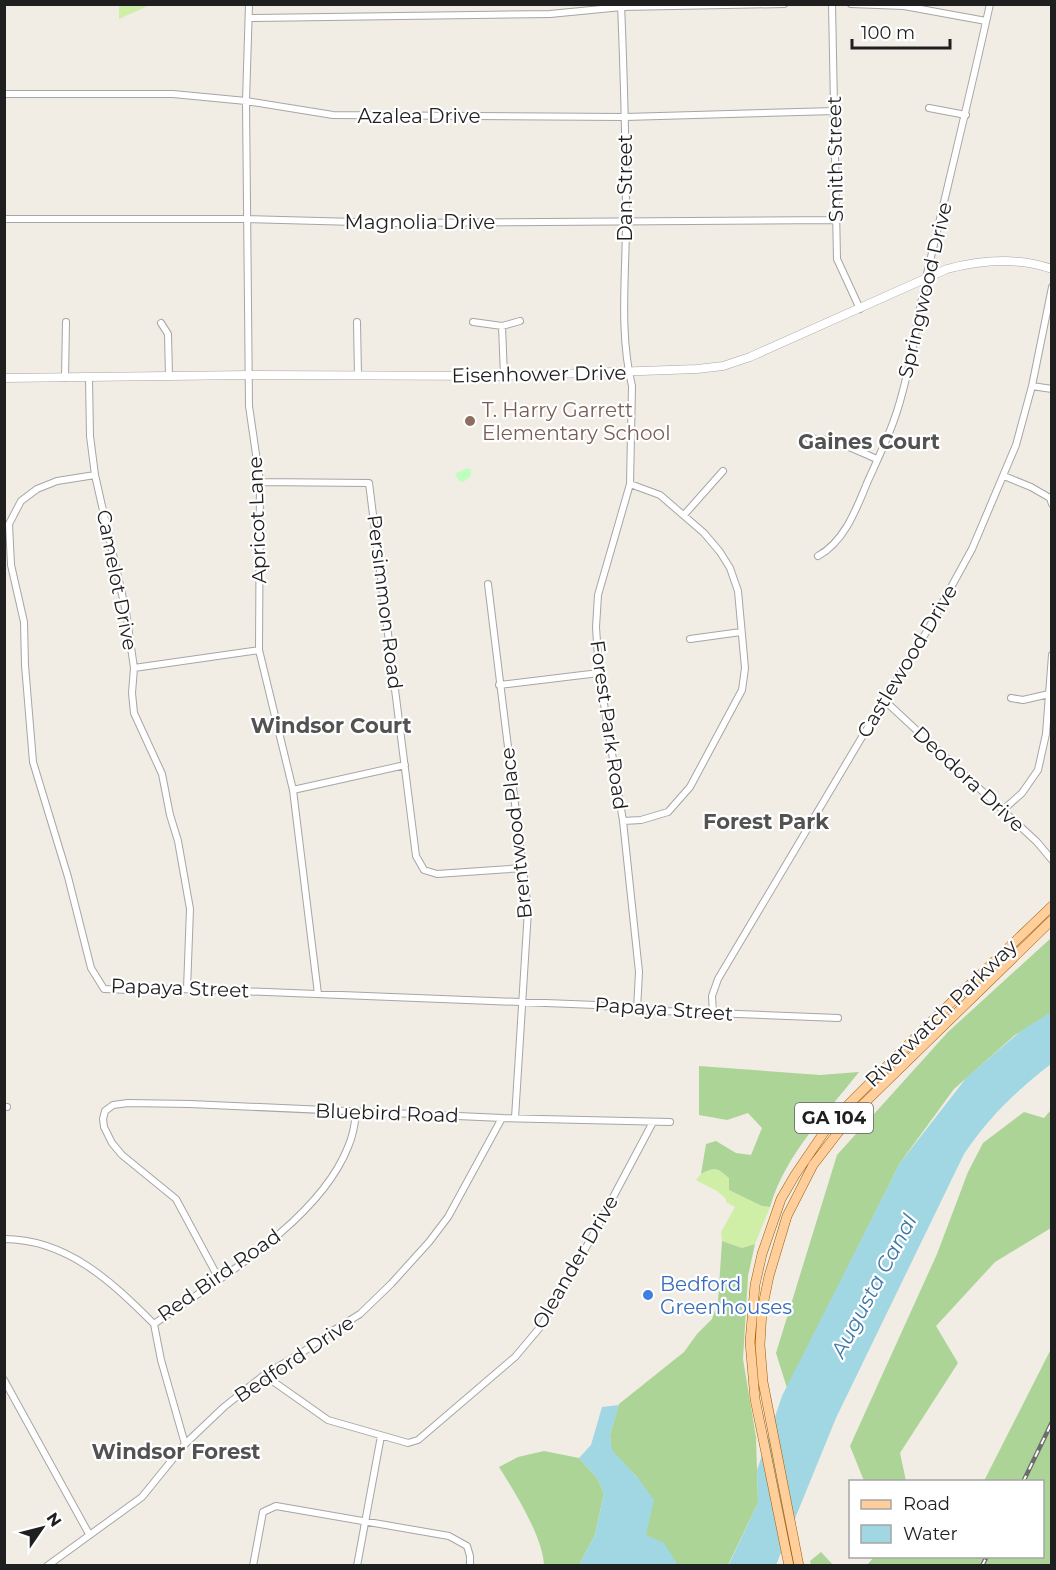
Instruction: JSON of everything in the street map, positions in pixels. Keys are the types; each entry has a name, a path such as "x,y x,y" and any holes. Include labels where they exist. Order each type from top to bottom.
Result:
{"main road":[{"name":"Riverwatch Parkway","path":"789,1566 755,1399 750,1342 755,1285 771,1225 795,1175 831,1122 1051,907"},
{"name":"Riverwatch Parkway","path":"799,1566 763,1382 760,1345 762,1310 768,1276 787,1216 813,1165 844,1124 1052,920"}],"street":[{"name":"Apricot Lane","path":"249,4 246,100 249,406 260,482 259,650 293,790 318,994"},
{"path":"249,18 550,14 622,6 784,4"},
{"name":"Smith Street","path":"832,4 837,259 860,309"},
{"path":"852,4 904,6 986,21"},
{"name":"Springwood Drive","path":"818,556 831,549 841,536 890,435 902,393 990,4"},
{"name":"Dan Street","path":"622,6 626,223 624,302 628,372"},
{"name":"Azalea Drive","path":"4,94 173,94 246,100 333,115 625,117 835,111"},
{"path":"929,108 966,115"},
{"name":"Magnolia Drive","path":"4,219 247,219 393,223 836,220"},
{"name":"Eisenhower Drive","path":"4,378 250,375 504,376 697,369 723,366 750,357 947,269 981,261 1038,264 1052,268"},
{"name":"Castlewood Drive","path":"714,1013 712,996 718,979 927,631 972,549 1016,445 1032,386 1052,287"},
{"path":"473,322 502,326 520,321"},
{"path":"65,378 66,322"},
{"path":"357,322 358,376"},
{"path":"162,323 168,334 169,376"},
{"path":"502,326 504,376"},
{"name":"Forest Park Road","path":"628,372 632,386 630,484 598,596 596,627 599,674 623,821 639,972 637,1010"},
{"name":"Camelot Drive","path":"89,378 90,436 95,475 126,612 134,669 132,693 134,713 162,774 178,842 190,909 187,989"},
{"path":"1032,386 1052,389"},
{"path":"809,439 821,438 842,444 877,459"},
{"path":"684,515 723,471"},
{"name":"Papaya Street","path":"95,475 57,481 37,489 21,501 9,524 11,565 24,622 33,762 68,877 91,968 104,989 187,989 523,1002 596,1005 637,1010 838,1018"},
{"path":"1004,476 1050,498 1052,504"},
{"name":"Persimmon Road","path":"260,482 369,483 416,856 424,870 437,874 523,868"},
{"path":"623,821 641,820 669,812 690,786 742,690 745,668 738,591 730,568 720,552 704,533 660,495 630,484"},
{"name":"Brentwood Place","path":"488,585 528,910 515,1118"},
{"path":"690,639 741,632"},
{"path":"134,669 259,650"},
{"path":"1003,810 1022,793 1038,770 1046,734 1052,655"},
{"path":"499,685 599,674"},
{"path":"1011,698 1023,700 1049,694"},
{"name":"Deodora Drive","path":"884,700 1037,842 1052,860"},
{"path":"293,790 405,765"},
{"name":"Bluebird Road","path":"219,1279 176,1199 122,1155 112,1143 104,1127 103,1119 105,1111 113,1105 128,1103 502,1118 670,1122"},
{"name":"Red Bird Road","path":"4,1239 25,1239 58,1248 91,1269 154,1324 280,1234 303,1212 335,1172 348,1148 356,1112"},
{"name":"Bedford Drive","path":"47,1566 142,1497 185,1444 224,1407 264,1375 360,1314 392,1284 429,1242 448,1216 502,1118"},
{"name":"Oleander Drive","path":"264,1375 328,1420 408,1443 418,1440 515,1357 542,1324 593,1235 653,1122"},
{"path":"154,1324 161,1360 185,1444"},
{"path":"4,1380 89,1534"},
{"path":"357,1566 381,1436"},
{"path":"252,1563 263,1512 276,1506 449,1536 467,1546 470,1566"}],"green space":[{"path":"119,4 150,5 119,19"},
{"path":"467,468 471,470 471,476 463,482 459,481 455,474"},
{"path":"1051,938 1051,1013 1015,1035 954,1089 900,1163 787,1388 776,1353 837,1155 948,1032"},
{"path":"699,1066 820,1075 859,1072 820,1119 796,1153 777,1188 770,1207 762,1206 729,1190 729,1178 719,1171 714,1169 701,1174 706,1144 716,1141 736,1153 751,1155 762,1128 748,1113 727,1120 699,1115"},
{"path":"1051,1110 1051,1228 995,1262 936,1326 958,1363 900,1453 906,1480 864,1480 850,1446 937,1254 968,1172 983,1143 1024,1112 1044,1118"},
{"path":"708,1170 720,1171 727,1176 729,1190 762,1206 770,1207 755,1244 742,1248 722,1241 721,1232 735,1207 726,1202 726,1199 717,1191 696,1180"},
{"path":"722,1241 742,1248 755,1244 748,1276 743,1359 756,1437 758,1503 728,1565 675,1565 676,1562 646,1535 638,1478 611,1450 610,1435 619,1404 684,1352 712,1319 718,1302"},
{"path":"1051,1349 1051,1565 867,1565 873,1558 1044,1558 1044,1480 985,1480"},
{"path":"544,1451 579,1458 597,1478 604,1493 595,1535 579,1565 544,1565 539,1541 520,1501 499,1467 518,1457"},
{"path":"821,1552 833,1565 811,1565 810,1561"}],"water":[{"name":"Augusta Canal","path":"1051,1012 1051,1064 1004,1105 964,1154 836,1418 776,1565 728,1566 758,1503 757,1470 782,1396 900,1163 967,1077 1021,1031"},
{"path":"619,1405 610,1435 612,1450 638,1478 654,1500 646,1535 664,1543 676,1562 675,1565 579,1565 595,1535 604,1493 597,1478 579,1458 591,1445 602,1407"}],"railway":[{"path":"1024,1480 1052,1422"},
{"path":"982,1566 986,1558"}],"place":[{"name":"T. Harry Garrett Elementary School","path":"470,421"},
{"name":"Bedford Greenhouses","path":"648,1295"}],"district":[{"name":"Gaines Court","path":"869,442"},
{"name":"Windsor Court","path":"331,726"},
{"name":"Forest Park","path":"766,822"},
{"name":"Windsor Forest","path":"176,1452"}]}
